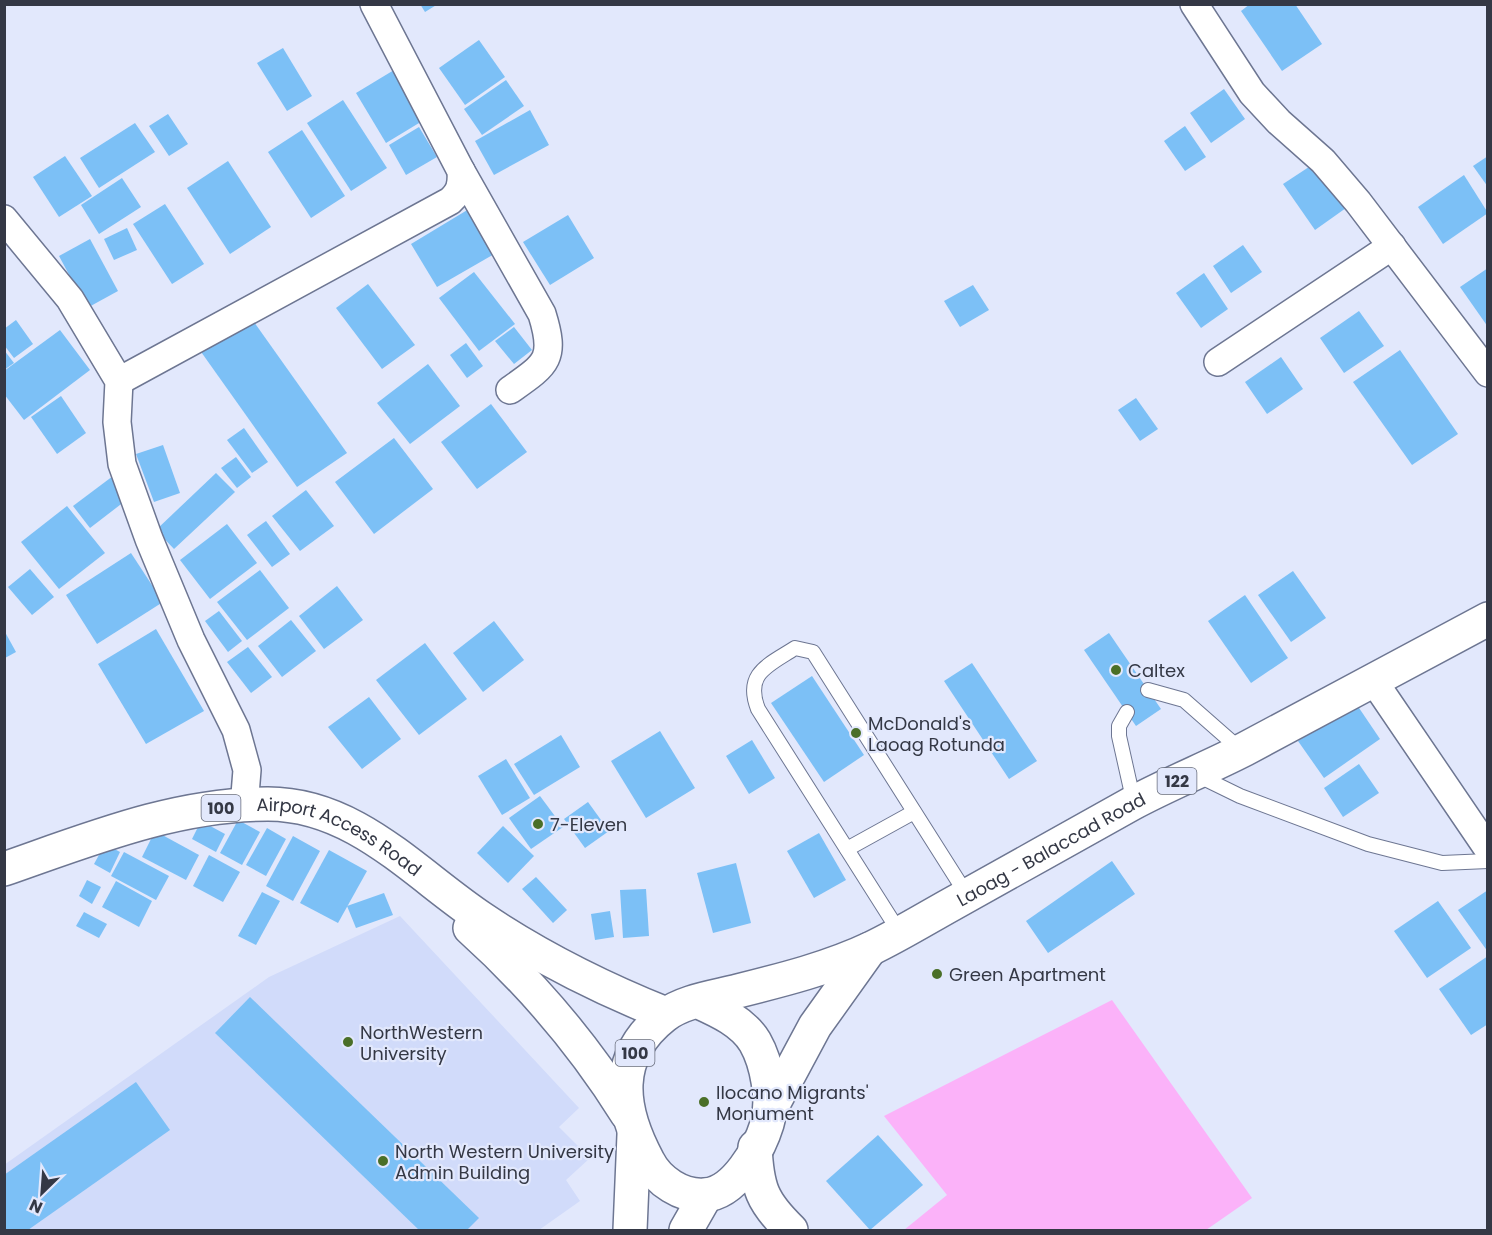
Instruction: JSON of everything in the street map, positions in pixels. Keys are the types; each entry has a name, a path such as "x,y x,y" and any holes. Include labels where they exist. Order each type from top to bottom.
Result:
{"main road":[{"name":"Laoag - Balaccad Road","path":"699,1002 810,971 870,949 1134,803 1242,751 1488,619"},
{"name":"Airport Access Road","path":"4,870 116,830 180,812 268,804 292,807 349,823 380,842 480,917 557,964 617,994 666,1014"},
{"name":"Airport Access Road","path":"428,878 465,924 501,957 551,1011 601,1072 630,1125"},
{"name":"Laoag - Balaccad Road","path":"768,1112 815,1026 870,949"},
{"name":"100","path":"715,1193 744,1168 767,1124 764,1060 753,1038 722,1012 699,1002 666,1014 638,1047 629,1068 625,1086 630,1125 654,1173 686,1192 749,1198 784,1223"},
{"path":"630,1125 630,1230"},
{"name":"100","path":"755,1148 759,1189 766,1203 784,1223"},
{"path":"686,1230 715,1193"}],"street":[{"path":"374,4 461,171 542,314 550,339 549,356 542,368 510,390"},
{"path":"1194,4 1252,93 1279,122 1323,161 1392,246 1488,373"},
{"path":"119,381 450,201 462,184 461,171"},
{"path":"4,219 70,300 119,381 117,422 122,464 149,539 191,640 236,730 247,770 244,807"},
{"path":"1218,362 1392,246"},
{"path":"1373,680 1488,849"}],"lane":[{"path":"900,933 758,709 753,696 753,684 758,673 795,648 813,652 967,895"},
{"path":"1148,690 1184,700 1242,751"},
{"path":"1127,712 1119,726 1119,736 1134,803"},
{"path":"1194,773 1240,796 1368,844 1442,863 1488,861"},
{"path":"847,849 914,812"}],"shaded area":[{"name":"NorthWestern University","path":"400,916 579,1108 559,1127 590,1158 566,1180 580,1201 539,1230 5,1230 4,1165 269,977"},
{"path":"1112,1000 1252,1198 1206,1230 904,1230 947,1195 884,1116"}],"building":[{"path":"420,4 438,4 425,12"},
{"path":"1250,4 1295,4 1322,44 1282,71 1241,11"},
{"path":"479,40 505,77 465,105 439,68"},
{"path":"283,48 312,96 287,111 257,63"},
{"path":"399,67 429,117 386,143 356,93"},
{"path":"506,80 524,106 482,135 464,109"},
{"path":"1224,89 1245,119 1211,143 1190,113"},
{"path":"343,100 387,168 351,191 307,123"},
{"path":"530,110 549,145 494,175 475,141"},
{"path":"168,114 188,144 169,156 149,126"},
{"path":"135,123 155,152 99,188 80,158"},
{"path":"1185,126 1206,157 1185,171 1164,141"},
{"path":"419,127 437,157 406,175 389,145"},
{"path":"302,130 345,196 311,218 268,152"},
{"path":"65,156 92,196 59,217 33,177"},
{"path":"1488,156 1488,187 1473,166"},
{"path":"228,161 271,227 230,254 187,188"},
{"path":"1315,163 1346,208 1315,230 1283,184"},
{"path":"1464,175 1488,213 1443,244 1418,207"},
{"path":"122,178 141,207 99,234 81,205"},
{"path":"165,204 204,264 172,284 133,224"},
{"path":"469,209 496,253 437,287 411,244"},
{"path":"568,215 594,258 550,285 523,242"},
{"path":"127,228 137,250 114,260 104,239"},
{"path":"90,239 118,291 87,308 59,256"},
{"path":"1243,245 1262,272 1231,293 1213,266"},
{"path":"1488,268 1488,327 1460,287"},
{"path":"474,272 515,324 479,351 439,298"},
{"path":"1204,273 1228,309 1201,328 1176,293"},
{"path":"368,284 415,345 382,369 336,308"},
{"path":"973,285 989,310 960,327 944,301"},
{"path":"1359,311 1384,346 1344,373 1320,338"},
{"path":"249,315 347,453 297,487 199,349"},
{"path":"16,320 33,344 14,358 4,345 4,329"},
{"path":"514,327 532,350 514,364 495,341"},
{"path":"60,330 90,370 24,420 4,394 4,371"},
{"path":"466,343 483,366 467,378 450,355"},
{"path":"4,350 14,363 4,370"},
{"path":"1400,350 1458,434 1412,465 1353,382"},
{"path":"1281,357 1303,389 1267,414 1245,382"},
{"path":"428,364 460,406 410,444 377,403"},
{"path":"61,396 86,433 57,454 31,417"},
{"path":"1136,398 1158,429 1140,441 1118,410"},
{"path":"491,404 527,452 477,489 441,442"},
{"path":"244,428 268,462 252,473 227,440"},
{"path":"394,438 433,489 374,534 335,482"},
{"path":"163,445 180,493 154,502 136,454"},
{"path":"236,457 251,477 237,488 221,468"},
{"path":"216,473 235,492 174,549 156,530"},
{"path":"113,476 129,498 90,528 73,506"},
{"path":"306,490 334,526 300,551 272,516"},
{"path":"67,506 105,553 59,589 21,542"},
{"path":"266,521 290,554 272,567 247,535"},
{"path":"227,524 257,563 210,599 180,560"},
{"path":"131,553 163,602 97,644 66,595"},
{"path":"30,569 54,597 32,615 8,587"},
{"path":"260,570 289,608 247,640 217,602"},
{"path":"1293,571 1326,618 1291,642 1258,595"},
{"path":"337,586 363,620 324,649 299,616"},
{"path":"1245,595 1288,658 1251,683 1208,621"},
{"path":"219,611 242,641 228,652 205,621"},
{"path":"291,620 316,651 282,677 258,646"},
{"path":"494,621 524,660 483,692 453,653"},
{"path":"156,629 204,711 146,744 98,664"},
{"path":"5,632 16,652 5,658"},
{"name":"Caltex","path":"1109,633 1161,709 1136,726 1084,650"},
{"path":"425,643 467,699 419,735 376,680"},
{"path":"248,647 272,677 251,693 227,662"},
{"path":"972,663 1037,761 1009,779 944,681"},
{"path":"812,676 864,755 824,782 771,703"},
{"path":"369,697 401,739 362,769 328,727"},
{"path":"1355,702 1380,739 1324,778 1298,741"},
{"path":"660,731 695,788 646,818 611,761"},
{"path":"561,735 580,767 534,795 514,764"},
{"path":"752,740 775,778 749,794 726,756"},
{"path":"506,759 530,798 502,815 478,776"},
{"path":"1359,764 1379,793 1343,817 1324,788"},
{"path":"540,796 563,827 531,849 509,818"},
{"path":"588,802 609,831 585,848 564,819"},
{"path":"238,820 260,832 242,865 220,853"},
{"path":"201,821 225,834 216,852 192,839"},
{"path":"503,826 534,856 508,883 477,853"},
{"path":"267,828 286,839 266,876 246,865"},
{"path":"155,831 199,855 186,880 142,857"},
{"path":"819,833 846,880 814,898 787,851"},
{"path":"293,836 320,851 293,901 266,886"},
{"path":"105,844 120,852 110,873 94,864"},
{"path":"329,850 367,871 338,923 300,903"},
{"path":"124,852 169,876 156,900 111,876"},
{"path":"209,855 240,872 223,902 193,886"},
{"path":"1112,861 1135,894 1048,953 1026,921"},
{"path":"736,863 751,923 713,933 697,873"},
{"path":"536,877 567,910 553,923 522,889"},
{"path":"87,880 101,887 92,904 79,896"},
{"path":"116,881 152,901 139,927 102,907"},
{"path":"646,889 649,936 623,938 620,890"},
{"path":"1488,890 1488,952 1458,910"},
{"path":"262,892 280,901 256,945 238,936"},
{"path":"384,893 393,915 356,928 347,906"},
{"path":"1438,901 1471,948 1427,978 1394,931"},
{"path":"610,911 614,937 595,940 591,914"},
{"path":"84,912 107,924 99,938 76,926"},
{"path":"1488,956 1488,1024 1471,1035 1439,989"},
{"name":"North Western University Admin Building","path":"250,997 479,1218 467,1230 419,1230 215,1033"},
{"path":"136,1082 170,1130 28,1230 4,1230 4,1175"},
{"path":"878,1135 923,1185 870,1230 826,1181"}],"place":[{"name":"Caltex","path":"1116,670"},
{"name":"McDonald's Laoag Rotunda","path":"856,733"},
{"name":"7-Eleven","path":"538,824"},
{"name":"Green Apartment","path":"937,974"},
{"name":"NorthWestern University","path":"348,1042"},
{"name":"Ilocano Migrants' Monument","path":"704,1102"},
{"name":"North Western University Admin Building","path":"383,1161"}]}
